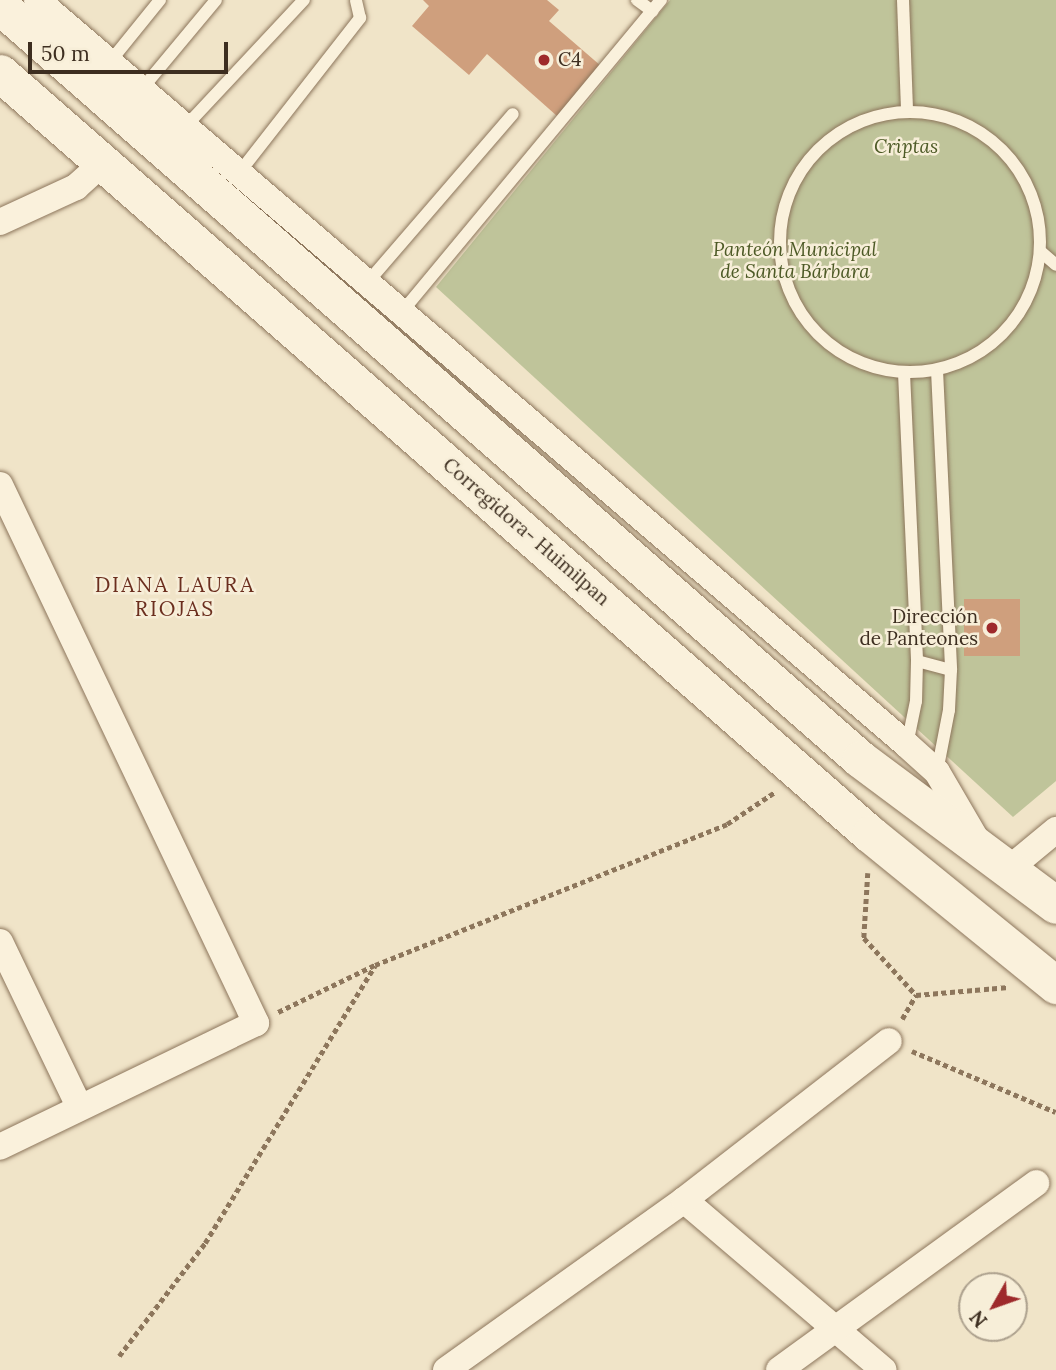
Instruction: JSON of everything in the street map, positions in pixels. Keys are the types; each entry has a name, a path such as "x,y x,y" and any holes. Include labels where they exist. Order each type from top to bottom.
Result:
{"main road":[{"path":"0,6 860,760 1010,868 1056,905"},
{"name":"Corregidora- Huimilpan","path":"0,73 870,835 1055,984"}],"street":[{"path":"37,0 907,745 937,772 981,847"},
{"path":"0,222 76,187 104,162"},
{"path":"0,485 257,1023 79,1106 0,1147"},
{"path":"1010,868 1056,830"},
{"path":"0,942 79,1106"},
{"path":"446,1370 684,1200 889,1041"},
{"path":"779,1370 1036,1183"},
{"path":"684,1200 884,1370"}],"lane":[{"path":"109,63 160,0"},
{"path":"141,90 216,0"},
{"path":"185,127 304,0"},
{"path":"239,173 360,18 356,0"},
{"path":"637,0 652,11"},
{"path":"401,313 661,0"},
{"path":"903,0 907,111"},
{"path":"907,111 954,120 996,144 1026,181 1040,227 1040,251 1028,298 1016,318 982,351 937,370 904,373 844,354 808,323 786,280 780,232 792,186 820,147 860,121 907,111"},
{"path":"367,283 513,114"},
{"path":"1040,251 1056,265"},
{"path":"937,370 951,670 949,710 937,772"},
{"path":"904,373 917,661 916,701 907,745"},
{"path":"917,661 951,670"}],"path":[{"path":"257,1023 375,965 727,824 802,774"},
{"path":"870,835 864,938 916,995 1055,984"},
{"path":"119,1356 205,1243 375,965"},
{"path":"889,1041 1056,1112"}],"green space":[{"name":"Panteón Municipal de Santa Bárbara","path":"670,0 1056,0 1056,781 1013,817 436,287"}],"building":[{"name":"C4","path":"423,0 547,0 559,10 549,21 601,66 557,116 487,54 469,75 412,26 429,6"},
{"name":"Dirección de Panteones","path":"964,599 1020,599 1020,656 964,656"}],"place":[{"name":"C4","path":"544,60"},
{"name":"Dirección de Panteones","path":"992,628"}],"district":[{"name":"DIANA LAURA RIOJAS","path":"175,597"}],"park label":[{"name":"Criptas","path":"906,147"}]}
